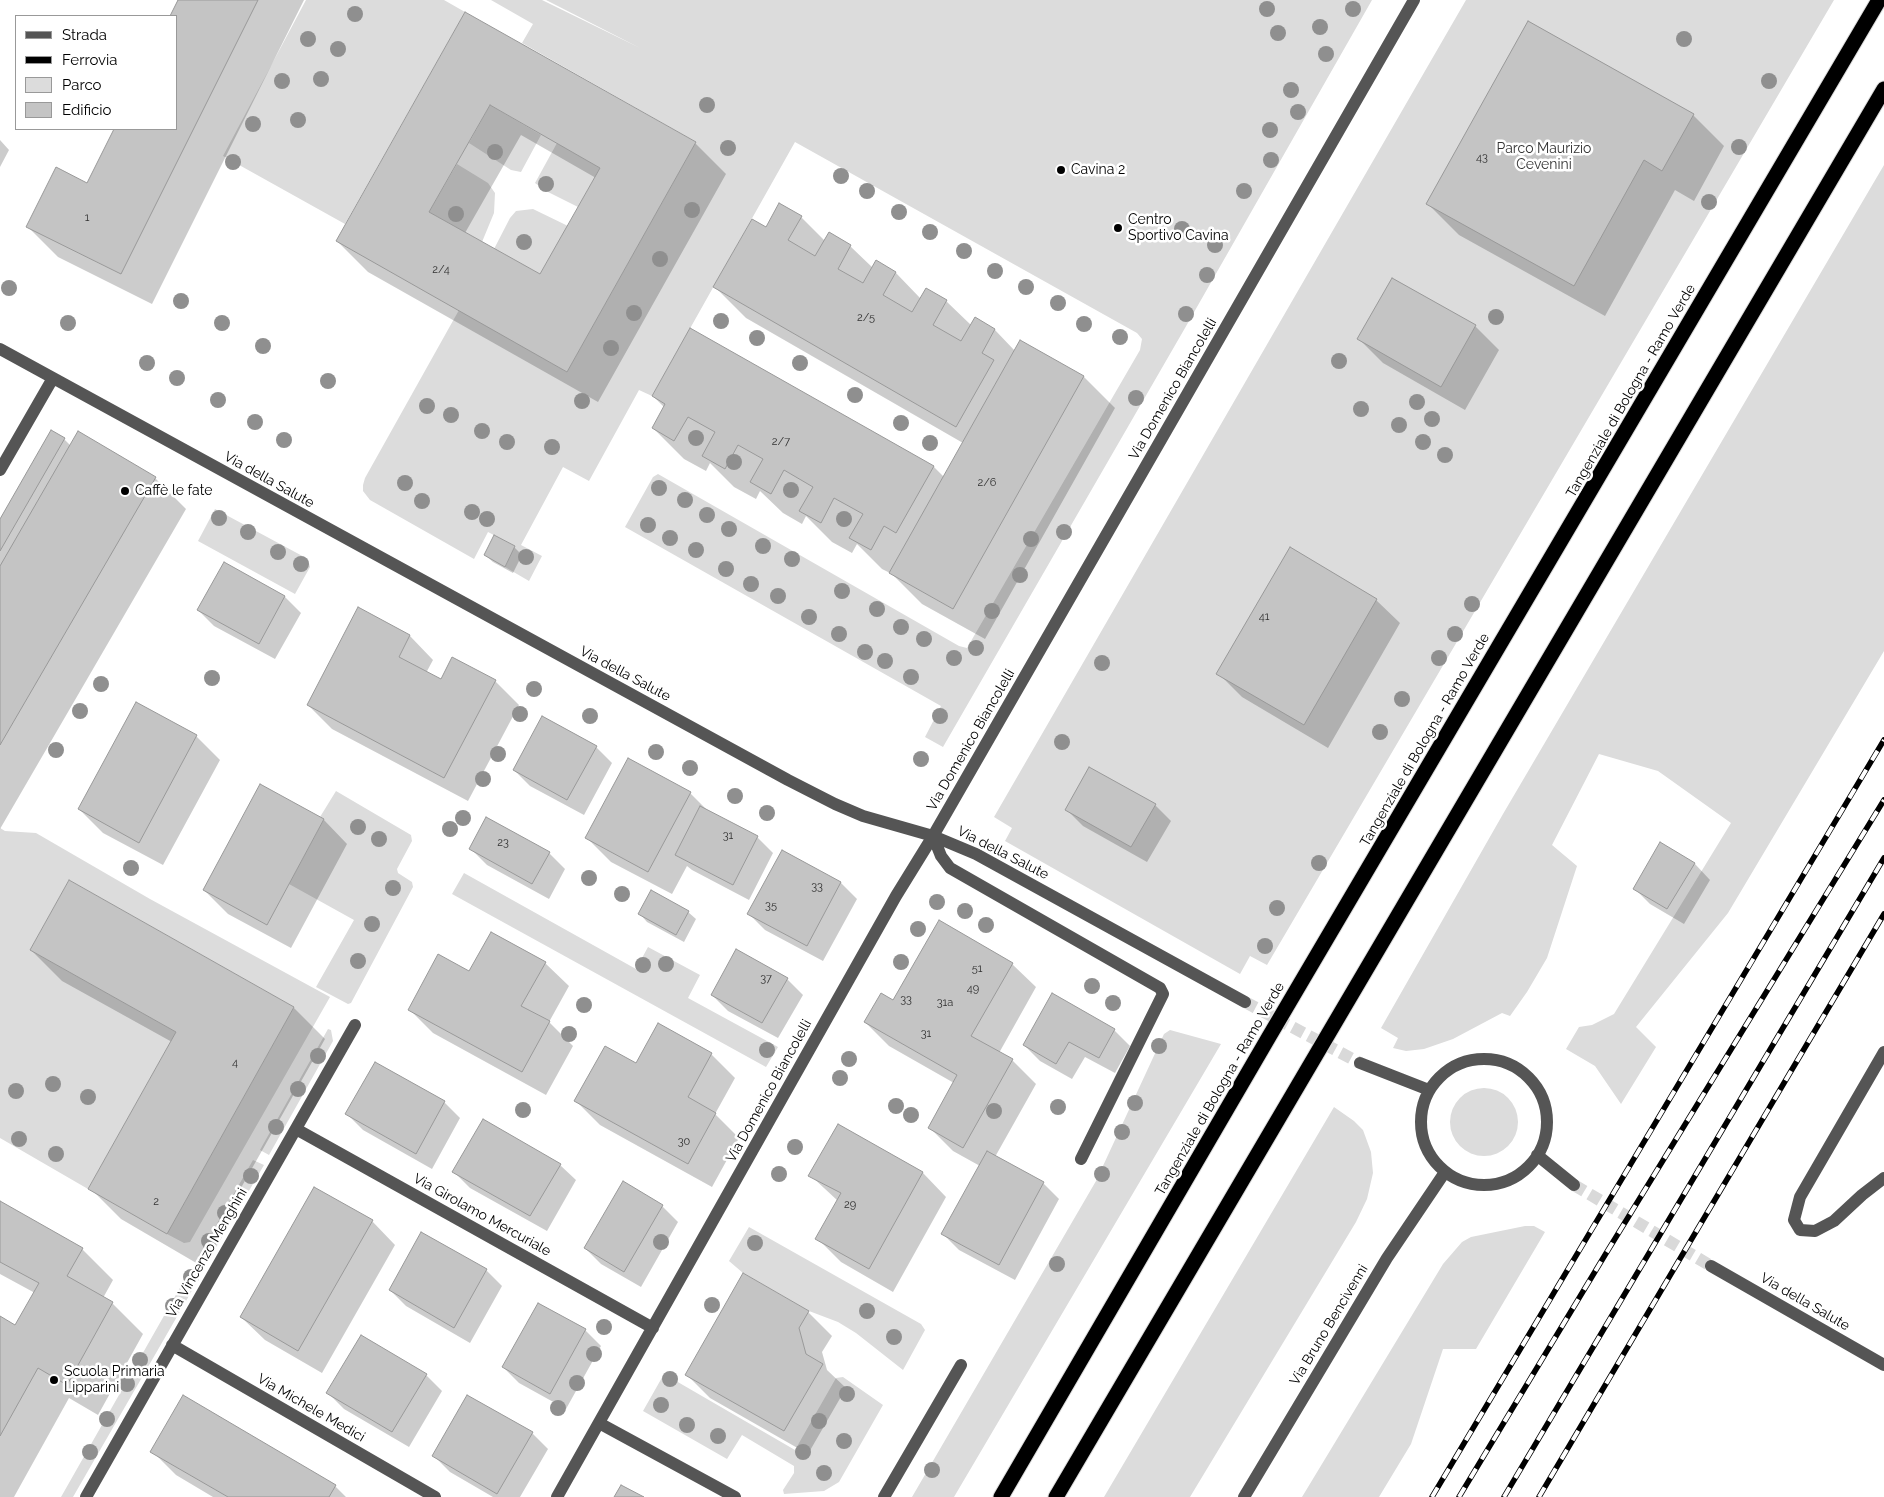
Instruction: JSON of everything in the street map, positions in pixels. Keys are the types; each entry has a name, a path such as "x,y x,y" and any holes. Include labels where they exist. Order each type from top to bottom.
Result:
{"highway":[{"name":"Tangenziale di Bologna - Ramo Verde","path":"1001,1497 1270,1035 1879,0"},
{"path":"1056,1497 1884,89"}],"street":[{"name":"Via Domenico Biancolelli","path":"557,1497 896,896 933,836 1414,0"},
{"name":"Via della Salute","path":"0,349 293,511 788,780 863,816 933,836 976,854 1245,1002"},
{"path":"0,470 53,378"},
{"path":"933,836 941,856 950,868 1160,988 1163,994 1081,1159"},
{"name":"Via Vincenzo Menghini","path":"86,1497 355,1025"},
{"path":"1884,1052 1800,1197 1794,1220 1800,1230 1815,1231 1834,1221 1884,1178"},
{"path":"1478,1059 1497,1060 1516,1067 1531,1080 1542,1097 1547,1117 1545,1137 1537,1155 1523,1171 1505,1181 1484,1185 1464,1181 1445,1172 1432,1159 1424,1143 1420,1125 1422,1107 1429,1090 1441,1075 1458,1064 1478,1059"},
{"path":"1360,1063 1429,1090"},
{"name":"Via Girolamo Mercuriale","path":"296,1129 653,1328"},
{"path":"1537,1155 1574,1185"},
{"name":"Via Bruno Bencivenni","path":"1244,1497 1387,1258 1445,1172"},
{"name":"Via della Salute","path":"1710,1266 1884,1365"},
{"name":"Via Michele Medici","path":"172,1345 435,1497"},
{"path":"884,1497 961,1365"},
{"path":"599,1423 735,1497"}],"green space":[{"path":"306,0 444,0 465,12 345,224 223,156"},
{"path":"491,0 542,0 640,48 546,0 1372,0 943,747 925,737 941,706 625,527 653,477 658,474 959,646 967,648 1140,350 1142,339 1137,333 795,142 652,396 639,390 589,481 563,467 521,545 542,556 529,581 505,567 515,546 488,532 474,559 370,500 363,491 365,478 459,310 567,372 696,142 522,43 533,24"},
{"name":"Parco Maurizio Cevenini","path":"1466,0 1834,0 1267,965 1250,956 1240,974 1005,841 1012,828 994,817"},
{"path":"490,105 541,135 521,172 511,170 469,143"},
{"path":"557,143 600,168 578,207 546,191 535,183"},
{"path":"457,164 488,183 495,193 494,213 482,242 429,212"},
{"path":"1884,165 1884,651 1728,913 1636,1027 1656,1047 1621,1104 1595,1066 1566,1049 1579,1027 1592,1025 1614,1014 1731,823 1658,771 1599,754 1552,845 1577,866 1547,958 1527,992 1510,1016 1502,1013 1453,1039 1424,1049 1406,1051 1393,1048 1398,1038 1381,1028 1503,814"},
{"path":"533,209 568,226 540,274 494,249 510,218 516,211"},
{"path":"215,509 308,559 310,567 295,594 198,541"},
{"path":"336,791 411,835 412,841 397,869 398,873 412,882 413,887 351,1003 348,1004 316,987 354,920 289,884 324,819 320,817"},
{"path":"0,828 5,831 36,833 150,899 330,997 190,1242 184,1243 167,1234 294,1007 69,880 30,950 176,1032 88,1189 0,1138"},
{"path":"464,873 636,969 648,947 700,975 688,998 778,1047 766,1067 452,894"},
{"path":"328,1029 331,1030 333,1041 269,1155 260,1150"},
{"path":"1170,1030 1221,1044 954,1497 912,1497 1096,1181 1164,1034"},
{"path":"1477,1088 1491,1088 1503,1093 1513,1103 1518,1115 1518,1129 1513,1141 1503,1151 1491,1156 1477,1156 1465,1151 1455,1141 1450,1129 1450,1115 1455,1103 1465,1093"},
{"path":"1334,1107 1363,1130 1371,1152 1373,1173 1367,1199 1356,1222 1190,1497 1104,1497"},
{"path":"253,1160 264,1165 207,1263 198,1257"},
{"path":"1525,1226 1534,1226 1545,1232 1476,1349 1443,1349 1411,1444 1379,1497 1302,1497 1443,1264 1462,1242 1471,1237"},
{"path":"749,1227 921,1324 925,1330 903,1370 856,1333 838,1322 809,1311 743,1273 729,1261"},
{"path":"190,1270 201,1275 73,1497 61,1497"},
{"path":"664,1374 795,1450 836,1378 843,1377 883,1405 839,1482 824,1491 784,1494 783,1490 794,1473 794,1466 742,1435 727,1459 643,1411"}],"building":[{"path":"178,0 258,0 121,274 26,227 56,167 87,183 114,130 178,130 178,15 170,15"},
{"path":"465,12 696,142 567,372 336,241","holes":["490,105 600,168 540,274 429,212"]},
{"path":"1528,21 1694,114 1662,171 1644,160 1574,286 1426,204"},
{"path":"779,203 802,216 788,240 815,256 829,232 851,245 838,269 863,283 876,260 896,272 883,295 912,312 926,288 947,300 933,325 961,341 975,317 995,329 982,353 994,360 956,427 713,287 752,219 766,227"},
{"path":"1392,278 1476,325 1441,387 1357,339"},
{"path":"690,328 934,466 896,533 884,526 871,550 849,538 863,514 834,498 821,523 799,511 813,487 784,470 771,494 750,482 763,459 738,445 725,469 702,456 715,432 688,417 674,441 652,428 665,404 652,396"},
{"path":"1020,340 1084,376 953,609 889,573"},
{"path":"51,430 65,438 0,551 0,519"},
{"path":"78,431 156,477 0,745 0,566"},
{"path":"494,535 515,546 505,567 484,555"},
{"path":"1290,547 1377,599 1304,725 1216,674"},
{"path":"224,562 285,596 259,644 197,610"},
{"path":"358,607 410,635 399,657 441,679 452,657 496,680 444,778 307,705"},
{"path":"136,702 197,735 139,843 78,809"},
{"path":"542,716 597,746 567,800 513,770"},
{"path":"628,758 691,792 648,872 585,838"},
{"path":"1089,767 1156,804 1131,847 1065,810"},
{"path":"260,784 324,819 267,925 203,890"},
{"path":"700,806 758,836 733,885 675,855"},
{"path":"486,817 550,852 532,884 469,849"},
{"path":"1660,842 1695,863 1667,909 1633,889"},
{"path":"782,850 841,882 807,946 747,914"},
{"path":"69,880 294,1007 167,1234 88,1189 176,1032 30,950"},
{"path":"651,890 689,911 676,935 638,914"},
{"path":"939,920 1013,963 971,1036 1013,1059 963,1148 928,1128 957,1075 864,1022 881,993 893,1000"},
{"path":"491,932 546,962 521,1006 550,1021 522,1072 408,1010 438,954 469,971"},
{"path":"736,949 788,978 762,1023 711,995"},
{"path":"1052,993 1115,1029 1099,1058 1069,1042 1056,1064 1023,1045"},
{"path":"658,1023 712,1053 688,1097 716,1113 688,1164 574,1101 605,1046 636,1063"},
{"path":"375,1062 445,1101 416,1154 345,1114"},
{"path":"483,1119 561,1164 530,1216 452,1172"},
{"path":"838,1124 923,1172 869,1269 815,1239 841,1193 808,1176"},
{"path":"987,1151 1044,1182 999,1265 941,1234"},
{"path":"623,1181 663,1205 624,1272 584,1248"},
{"path":"314,1187 373,1220 298,1351 240,1317"},
{"path":"0,1201 83,1248 67,1276 113,1302 67,1385 38,1368 0,1436 0,1316 15,1325 39,1283 0,1262"},
{"path":"421,1232 487,1269 454,1328 389,1290"},
{"path":"743,1273 809,1311 799,1328 806,1354 823,1364 784,1431 685,1375"},
{"path":"538,1303 586,1329 550,1394 502,1367"},
{"path":"361,1335 427,1374 392,1432 326,1393"},
{"path":"183,1395 336,1485 329,1497 228,1497 150,1452"},
{"path":"467,1395 533,1432 497,1494 432,1456"},
{"path":"621,1485 644,1497 614,1497"}],"tunnel":[{"path":"1245,1002 1360,1063"},
{"path":"1574,1185 1711,1266"}],"railway":[{"path":"1432,1497 1884,740"},
{"path":"1459,1497 1884,800"},
{"path":"1504,1497 1884,858"},
{"path":"1539,1497 1884,914"}],"place":[{"name":"Cavina 2","path":"1061,170"},
{"name":"Centro Sportivo Cavina","path":"1118,228"},
{"name":"Caffè le fate","path":"125,491"},
{"name":"Scuola Primaria Lipparini","path":"54,1380"}]}
